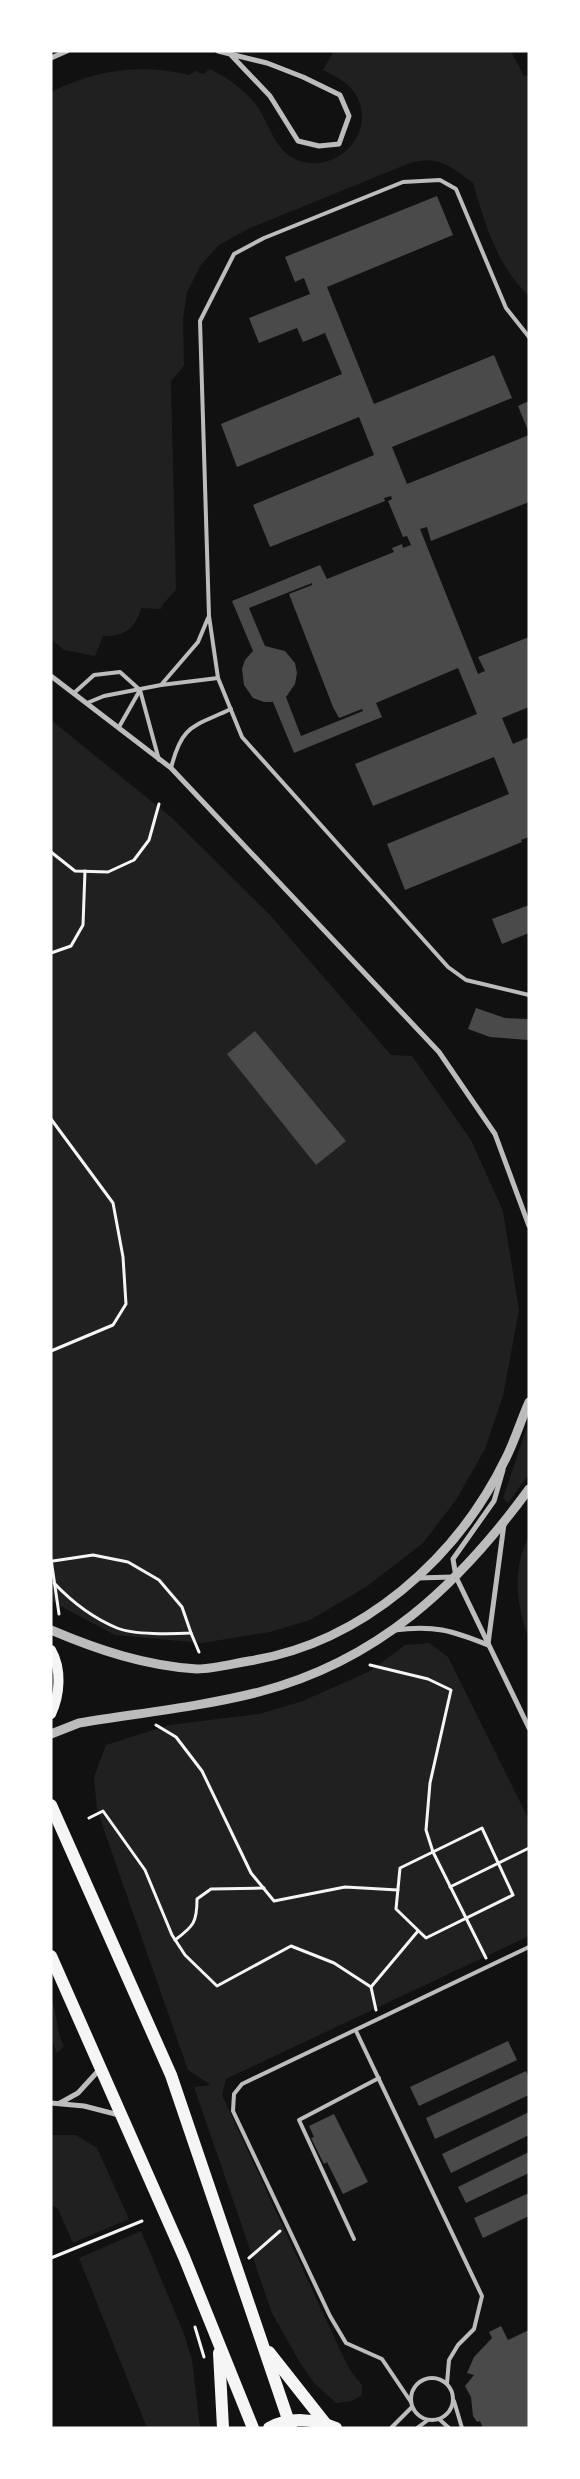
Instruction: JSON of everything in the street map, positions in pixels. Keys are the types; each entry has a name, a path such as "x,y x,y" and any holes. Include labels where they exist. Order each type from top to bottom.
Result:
{"main road":[{"path":"51,1650 59,1676 56,1702 51,1714"},
{"path":"51,1805 171,2076 290,2424"},
{"path":"51,1956 122,2116 253,2428"},
{"path":"218,2341 224,2428"},
{"path":"263,2346 334,2426"},
{"path":"269,2428 306,2420 334,2426"}],"street":[{"path":"51,58 67,51"},
{"path":"218,51 267,63 304,77 340,95 349,116 339,144 319,146 298,141 270,96 231,55"},
{"path":"51,676 171,768 439,1052 495,1134 528,1223"},
{"path":"529,1402 506,1458 494,1501 453,1559 456,1577 529,1728"},
{"path":"51,1630 99,1649 153,1664 199,1669 274,1657 321,1640 380,1608 439,1556 465,1525 506,1458"},
{"path":"51,1734 79,1723 258,1692 301,1679 344,1661 421,1610 456,1577 504,1523 529,1489"},
{"path":"488,1644 504,1523"},
{"path":"415,1579 434,1576 456,1577"},
{"path":"393,1630 421,1626 451,1630 488,1644"},
{"path":"60,2103 78,2093 91,2080 100,2067"},
{"path":"51,2103 84,2106 122,2116"}],"lane":[{"path":"529,337 506,308 456,189 440,180 403,182 264,238 234,254 200,321 208,616 218,678 242,737 448,967 466,980 529,995"},
{"path":"161,685 198,642 208,616"},
{"path":"74,693 94,675 120,672 140,690 160,760"},
{"path":"87,703 104,696 161,685 218,678"},
{"path":"119,727 140,690"},
{"path":"171,768 181,737 190,729 231,709"},
{"path":"428,2420 417,2414 382,2358 346,2343 330,2316 233,2112 234,2094 242,2084 250,2080 529,1947"},
{"path":"356,2031 482,2296 474,2329 458,2345 449,2360 447,2383"},
{"path":"354,2238 299,2120 379,2078"},
{"path":"391,2428 412,2404 413,2389 422,2380 435,2378 447,2383 451,2388 462,2428"},
{"path":"417,2428 428,2420 439,2419 447,2414 454,2401"},
{"path":"439,2419 448,2428"}],"path":[{"path":"51,852 75,871 108,872 134,860 149,840 159,804"},
{"path":"51,953 71,946 83,925 85,871"},
{"path":"51,1119 113,1203 123,1257 126,1304 113,1326 51,1351"},
{"path":"59,1614 52,1560 93,1554 128,1562 159,1580 182,1607 199,1652"},
{"path":"54,1583 72,1602 118,1629 169,1634 191,1633"},
{"path":"370,1665 428,1679 451,1690 430,1783 426,1830 433,1852 490,1966"},
{"path":"156,1725 176,1737 202,1771 251,1872 274,1901 345,1887 398,1890"},
{"path":"89,1818 103,1811 145,1870 175,1940 185,1955 218,1986 291,1946 334,1963 371,1987 379,2020"},
{"path":"482,1828 499,1863 513,1895 426,1938 396,1909 400,1868 482,1828"},
{"path":"450,1887 529,1848"},
{"path":"175,1940 192,1928 197,1915 197,1899 211,1889 264,1888"},
{"path":"371,1987 418,1931"},
{"path":"51,2258 142,2221"},
{"path":"249,2258 287,2225"},
{"path":"194,2320 196,2334 206,2362"}],"shaded area":[{"path":"334,51 511,51 524,76 529,75 529,296 508,271 500,258 482,214 473,183 451,167 437,161 429,160 410,163 250,228 219,245 201,265 187,292 183,318 184,366 171,381 176,590 163,604 161,609 141,608 136,621 128,630 117,635 103,636 95,656 64,650 51,639 51,92 84,78 119,71 136,69 171,71 189,75 195,71 203,74 210,69 236,85 252,100 262,113 278,144 289,156 312,163 327,161 340,156 351,146 358,134 362,121 361,106 351,88 323,70"},
{"path":"51,720 172,818 270,915 391,1055 412,1056 471,1140 503,1211 519,1310 503,1396 485,1449 456,1500 423,1543 366,1587 310,1620 270,1632 202,1643 115,1635 51,1601"},
{"path":"529,1421 529,1474 508,1503 503,1498"},
{"path":"529,1537 529,1638 521,1613 518,1574 520,1561"},
{"path":"429,1643 448,1657 529,1820 529,1936 226,2079 222,2095 341,2352 350,2370 362,2385 362,2395 352,2401 336,2403 314,2383 299,2361 272,2313 194,2087 211,2085 188,2070 97,1810 94,1777 106,1745 169,1725 259,1714 303,1701 370,1671 405,1645"},
{"path":"51,1998 61,2041 64,2046 57,2053 51,2038"},
{"path":"51,2135 76,2135 97,2148 129,2219 73,2243 58,2209 51,2205"},
{"path":"141,2231 184,2334 192,2360 200,2428 147,2428 79,2258"}],"building":[{"path":"437,196 453,235 327,287 374,404 494,355 512,398 392,447 407,484 529,435 529,502 431,541 427,527 420,529 478,674 485,671 478,657 529,637 529,707 502,718 513,744 529,737 529,837 521,840 522,842 405,890 387,844 509,794 494,757 373,806 355,764 477,714 458,668 376,703 382,717 294,753 273,702 264,702 253,698 244,685 242,669 245,660 253,651 232,601 320,565 327,579 394,552 392,548 402,544 403,548 411,545 407,536 403,537 388,501 392,499 391,496 384,498 385,501 270,547 253,505 374,455 359,417 237,467 221,424 342,374 325,333 303,342 297,328 259,343 249,318 310,294 304,278 295,282 285,257","holes":["312,583 312,585 289,594 333,707 339,718 362,709 363,711 301,736 286,697 295,684 297,673 295,663 285,651 265,646 249,608"]},
{"path":"529,401 529,433 518,406"},
{"path":"529,905 529,933 502,944 492,919"},
{"path":"476,1008 505,1018 529,1019 529,1040 490,1037 468,1029"},
{"path":"255,1031 346,1141 316,1165 227,1054"},
{"path":"508,2041 517,2060 419,2106 410,2087"},
{"path":"526,2071 529,2078 529,2095 435,2139 426,2118"},
{"path":"529,2112 529,2135 451,2173 442,2154"},
{"path":"334,2114 368,2182 343,2194 327,2162 324,2164 311,2138 314,2137 309,2126"},
{"path":"529,2152 529,2173 466,2203 458,2187"},
{"path":"529,2193 529,2216 483,2238 474,2218"},
{"path":"501,2326 508,2340 529,2330 529,2428 483,2428 480,2421 477,2422 473,2416 471,2397 465,2386 474,2375 467,2373 474,2357 492,2338 489,2332"}]}
